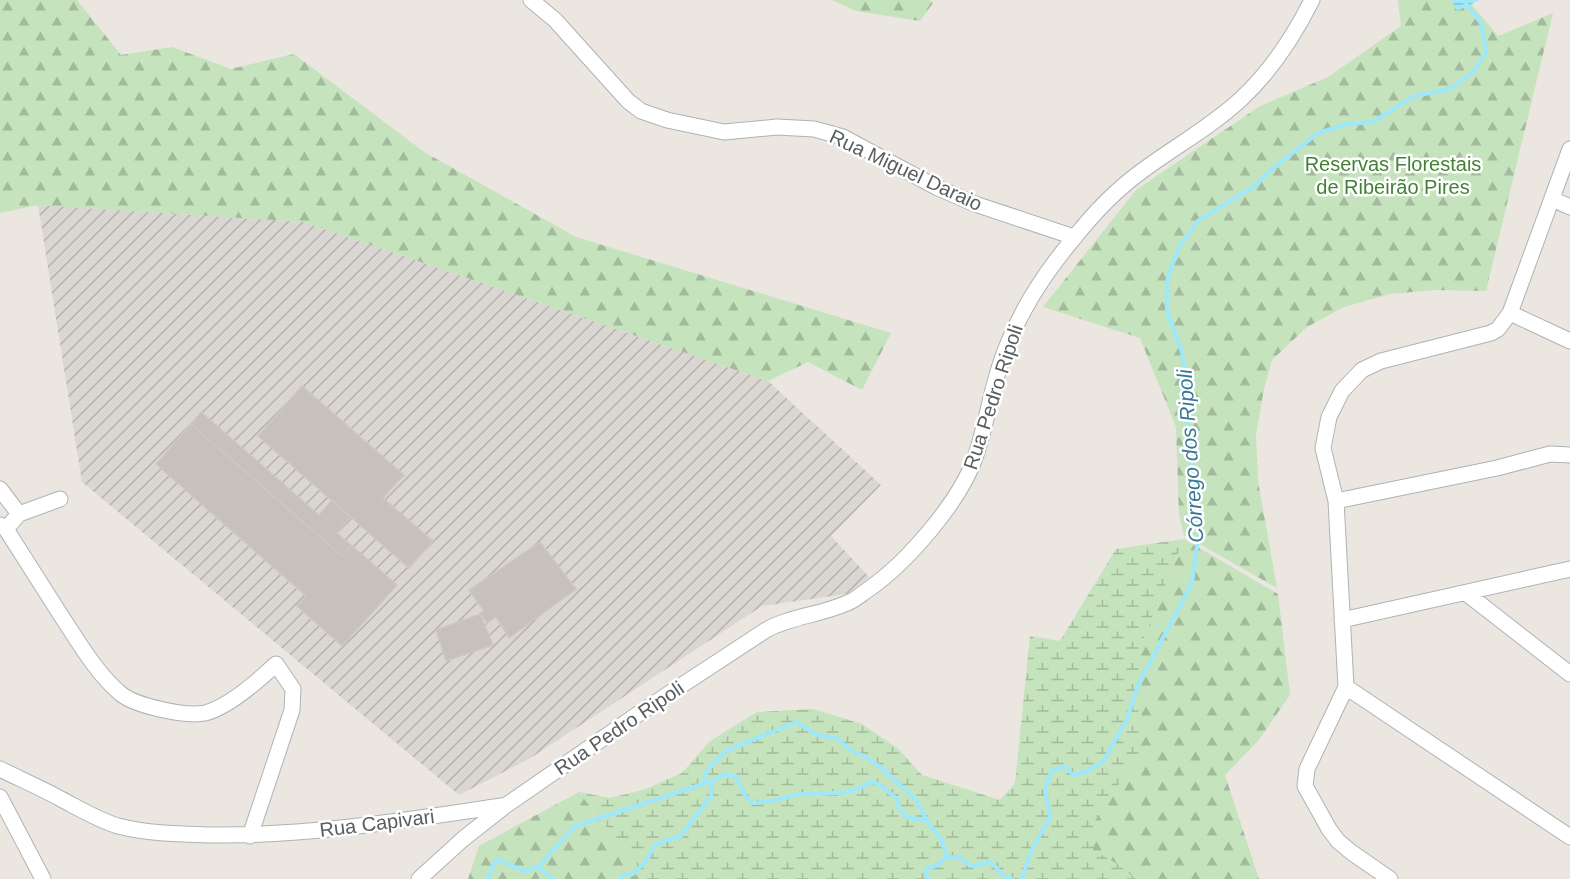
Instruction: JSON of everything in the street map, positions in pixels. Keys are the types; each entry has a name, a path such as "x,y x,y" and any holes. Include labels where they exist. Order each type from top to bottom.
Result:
{"street":[{"name":"Rua Miguel Daraio","path":"531,0 555,20 622,95 641,111 667,120 724,132 777,127 814,129 843,137 936,187 975,204 1074,237"},
{"name":"Rua Pedro Ripoli","path":"419,879 462,839 505,806 641,712 766,630 779,623 848,603 870,589 895,566 934,526 966,479 976,456 994,382 1006,347 1035,290 1074,237 1141,172 1204,128 1253,88 1277,57 1312,0"},
{"path":"1390,879 1338,841 1305,786 1307,769 1346,687 1336,501 1323,448 1329,417 1349,381 1362,370 1381,361 1491,333 1498,329 1510,313 1570,149"},
{"path":"1552,199 1570,207"},
{"path":"1510,313 1570,341"},
{"path":"1336,501 1497,468 1550,454 1570,455"},
{"path":"0,489 19,514"},
{"path":"60,499 19,514 3,527 82,647 123,695 135,702 180,712 195,714 206,712 219,707 256,683 276,664 293,689 292,710 250,836"},
{"path":"1342,620 1570,569"},
{"path":"1466,593 1570,674"},
{"path":"1346,687 1570,837"},
{"name":"Rua Capivari","path":"0,769 86,813 115,825 143,832 250,836 354,826 505,806"},
{"path":"0,797 43,879"}],"shaded area":[{"path":"38,205 304,222 768,381 881,485 831,536 869,577 847,594 762,606 529,759 459,795 82,482"}],"green space":[{"path":"0,0 77,0 121,55 172,47 231,69 294,54 424,152 576,237 891,333 862,390 808,362 768,381 304,222 38,205 0,213"},
{"path":"832,0 929,0 933,3 920,21 856,11"},
{"name":"Reservas Florestais de Ribeirão Pires","path":"1398,0 1468,0 1498,36 1553,13 1486,291 1435,290 1390,294 1344,307 1307,327 1272,360 1256,434 1258,481 1277,588 1184,535 1179,514 1176,427 1140,338 1043,307 1136,190 1260,106 1328,77 1401,26"},
{"path":"1184,539 1278,594 1290,695 1258,741 1225,775 1259,879 1136,879 1092,850 1093,824 1141,698 1141,645"},
{"path":"1184,539 1141,645 1142,709 1139,753 1093,824 1093,850 1116,863 1136,879 647,879 579,792 610,798 646,789 682,773 710,741 757,712 813,709 862,724 897,748 922,775 1000,800 1015,783 1030,636 1060,641 1116,549"},
{"path":"579,792 647,879 468,879 479,846"}],"water":[{"path":"1452,0 1480,0 1457,11"}],"building":[{"path":"302,386 404,475 383,498 433,541 409,568 258,436"},
{"path":"201,412 319,515 332,500 351,517 337,533 351,545 342,556 191,424"},
{"path":"191,424 342,556 351,545 397,585 342,646 297,606 306,596 156,464"},
{"path":"540,542 576,589 509,638 496,617 487,623 480,613 484,611 469,590"},
{"path":"480,614 493,645 446,661 436,630"}],"waterway":[{"name":"Córrego dos Ripoli","path":"1022,879 1031,851 1050,817 1045,790 1051,771 1065,766 1073,775 1087,771 1103,762 1127,719 1138,685 1192,583 1199,532 1187,419 1188,387 1182,352 1167,312 1168,276 1180,245 1199,220 1256,185 1271,170 1318,133 1347,124 1373,122 1414,96 1450,89 1474,71 1486,52 1481,23 1463,0"},
{"name":"Córrego dos Ripoli","path":"702,784 709,767 726,751 796,722 817,735 837,738 850,750 866,757 883,769 918,802 927,821"},
{"name":"Córrego dos Ripoli","path":"487,879 497,859 524,871 538,867 575,826 712,781 725,774 737,778 745,796 753,803 795,795 844,792 870,782 879,784 897,799 899,808 907,817 927,821 941,839 947,857 960,857 971,866 991,862 1004,876 1012,879"},
{"name":"Córrego dos Ripoli","path":"621,879 623,875 633,874 647,860 654,846 681,836 711,796 712,782"},
{"path":"927,879 926,869 938,865 947,857"},
{"name":"Córrego dos Ripoli","path":"538,867 553,879"}]}
